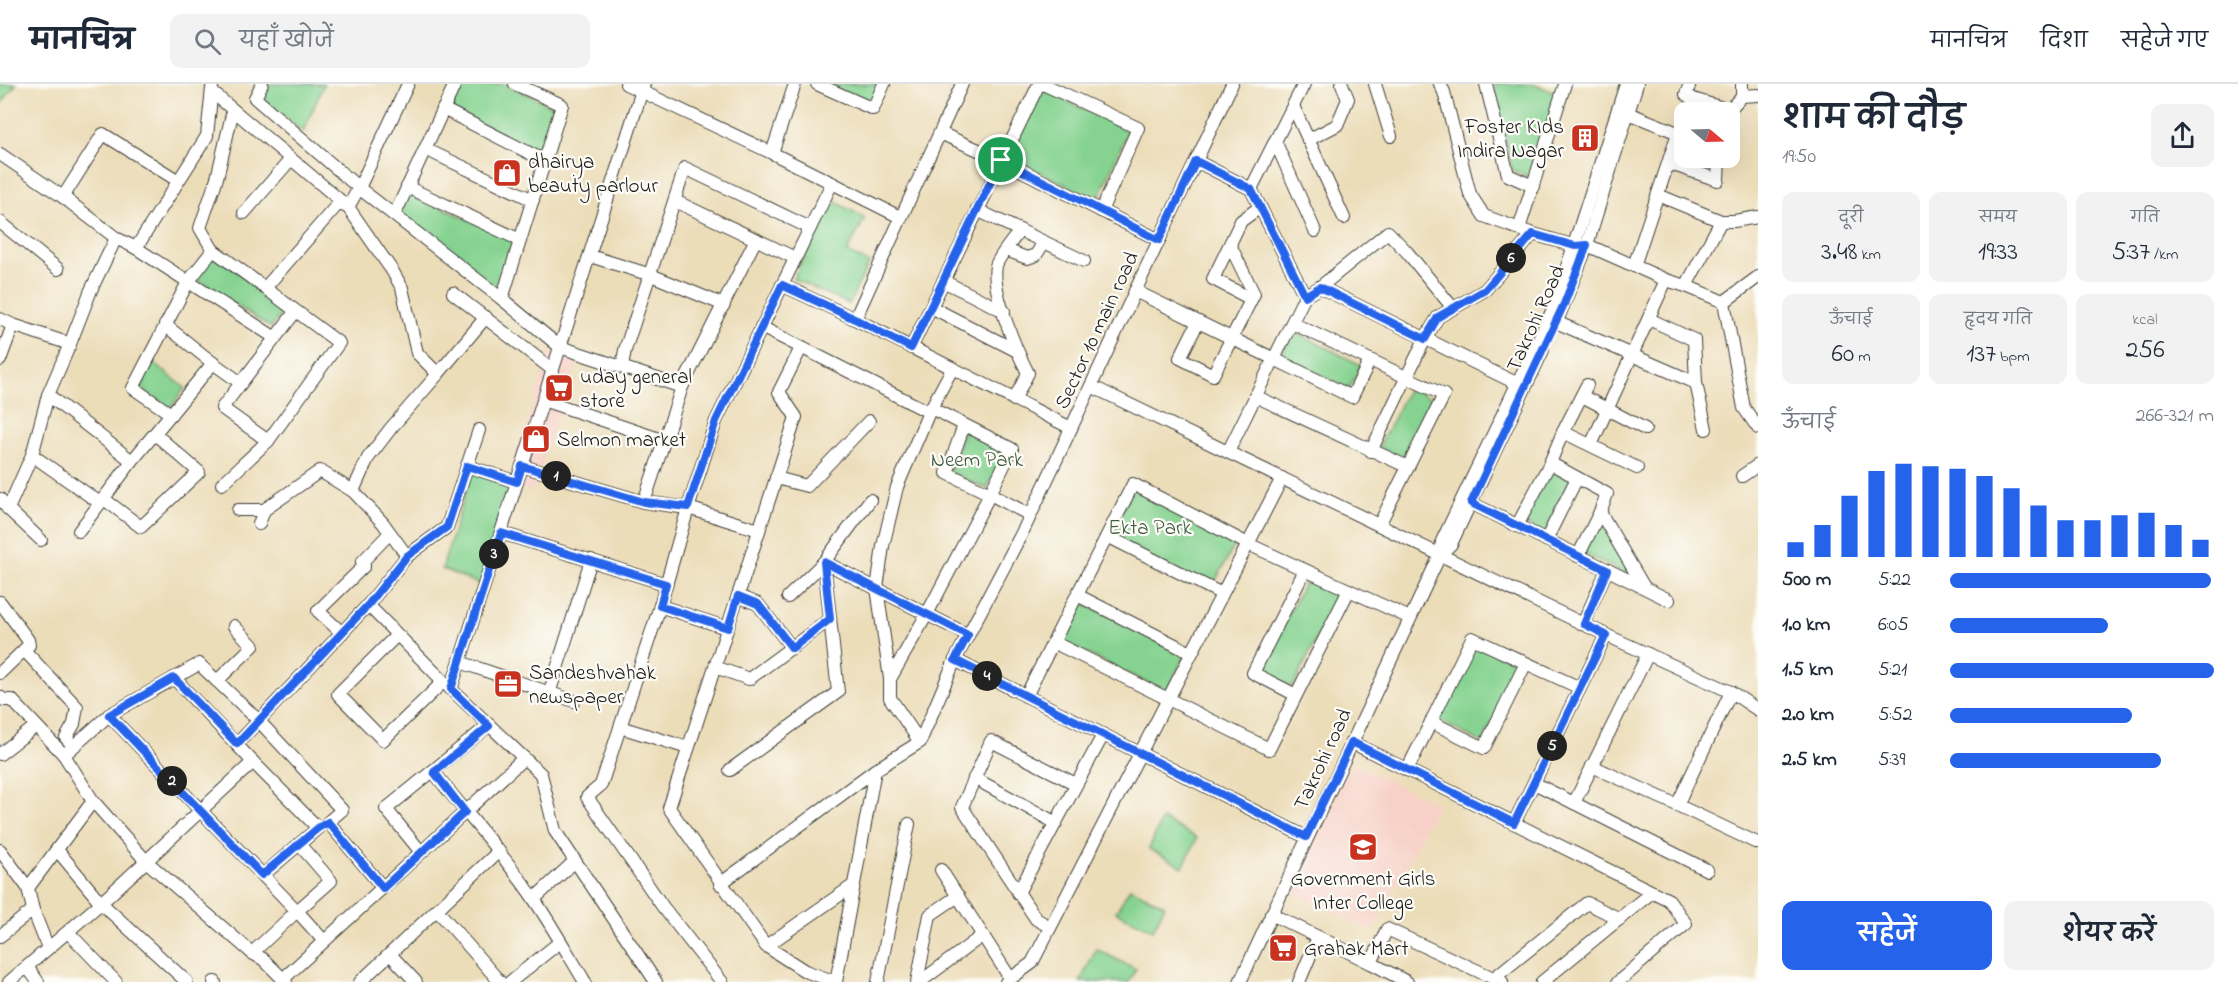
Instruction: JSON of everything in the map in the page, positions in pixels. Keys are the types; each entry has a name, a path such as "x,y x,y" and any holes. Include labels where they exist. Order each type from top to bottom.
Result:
{"street":[{"path":"262,84 255,98 359,188 395,214 560,347 682,387"},
{"path":"348,207 408,84"},
{"path":"395,214 455,84"},
{"path":"502,299 562,105 515,84"},
{"path":"626,84 643,88 900,217"},
{"path":"772,153 795,84"},
{"path":"817,84 873,109 884,84"},
{"path":"855,319 962,84"},
{"path":"911,348 1038,84"},
{"path":"1043,84 1138,128 1101,211"},
{"name":"Sector 10 main road","path":"920,742 955,660 1056,462 1232,84"},
{"path":"1251,189 1304,84"},
{"path":"1308,140 1337,125 1348,99 1342,84"},
{"path":"1375,84 1391,136"},
{"path":"1486,84 1508,174 1533,186"},
{"path":"1440,555 1442,541 1521,386 1581,246 1626,84"},
{"name":"Takrohi Road","path":"1440,555 1451,544 1521,386 1556,322 1637,84"},
{"path":"1690,84 1686,94 1693,99 1729,110 1742,90 1758,95"},
{"path":"1519,229 1562,85"},
{"path":"1443,87 1470,194 1484,216 1533,234 1581,246 1724,302"},
{"path":"212,88 233,110 348,207 402,288 417,353 438,374"},
{"path":"136,248 207,136 212,88"},
{"path":"397,635 338,694 383,740 447,685 460,662 643,88"},
{"path":"1293,106 1344,218"},
{"path":"222,484 268,441 339,343 213,250 200,228 217,178 233,110"},
{"path":"443,110 545,161"},
{"path":"1628,113 1674,131"},
{"path":"940,133 1001,160 1159,240"},
{"path":"63,197 103,134 177,180"},
{"path":"1275,141 1315,231"},
{"path":"425,149 533,200"},
{"path":"1634,266 1674,150"},
{"path":"0,154 63,197 116,238 136,248 274,337"},
{"path":"244,213 291,159"},
{"path":"1196,161 1251,189 1305,296"},
{"path":"1668,163 1674,165"},
{"path":"622,367 625,350 685,168 810,228"},
{"path":"1683,168 1718,180 1719,168"},
{"path":"722,982 663,907 587,797 602,785 660,606 688,507 716,421 832,183"},
{"path":"407,187 520,240"},
{"path":"1658,195 1721,221 1734,222 1758,217"},
{"path":"675,201 795,258"},
{"path":"265,288 338,204 348,207"},
{"path":"1251,299 1214,279 1241,221 1260,207"},
{"path":"977,210 1084,261"},
{"path":"1686,286 1721,221"},
{"path":"0,222 58,269"},
{"path":"1014,399 1028,373 1017,351 998,292 996,265 1020,231"},
{"path":"1228,452 1305,296 1320,287 1388,232 1453,308"},
{"path":"1371,451 1438,317 1485,290 1533,234"},
{"path":"41,540 4,504 32,454 48,396 90,290 116,238"},
{"path":"644,502 682,387 756,239"},
{"path":"1006,250 1027,258 1035,255 1044,242"},
{"path":"1198,322 1180,358 1213,375 1254,294 1230,245"},
{"path":"171,414 133,388 188,282 213,250"},
{"path":"590,255 651,275 724,305"},
{"path":"1724,302 1758,277"},
{"path":"1591,445 1666,280"},
{"path":"943,281 1004,311"},
{"path":"782,285 855,319 1071,428"},
{"path":"1320,287 1521,386"},
{"path":"1136,291 1352,398 1370,360"},
{"path":"453,293 553,370"},
{"path":"1724,302 1744,408 1758,428"},
{"path":"931,307 1017,351"},
{"path":"268,441 222,408 295,312"},
{"path":"353,491 368,458 486,317"},
{"path":"0,319 70,344"},
{"path":"1648,319 1694,340 1696,383 1706,429"},
{"path":"1556,322 1696,383"},
{"path":"1292,323 1444,395 1379,525"},
{"path":"0,360 13,325"},
{"path":"165,325 241,382"},
{"path":"761,327 1012,449 927,614 890,679"},
{"path":"801,348 779,392 796,417 669,808 720,884 766,946 806,971 836,982 875,770"},
{"path":"80,531 132,461 213,363"},
{"path":"720,884 875,770 920,742 890,698 890,679 877,588 883,546 897,487 930,410 952,369"},
{"path":"1091,386 1606,635 1731,692 1758,710"},
{"path":"1517,526 1585,390 1607,409 1645,429"},
{"path":"48,396 132,461"},
{"path":"1255,396 1408,467"},
{"path":"543,400 665,441"},
{"path":"776,478 807,486 869,421"},
{"path":"964,425 947,473 1030,515"},
{"path":"237,744 368,605 407,556 447,527 479,430"},
{"path":"1563,432 1637,468"},
{"path":"32,454 141,527 199,472 155,434"},
{"path":"1550,463 1607,494 1578,556"},
{"path":"1742,476 1758,465"},
{"path":"467,466 517,482"},
{"path":"522,466 644,502 688,507 759,530"},
{"path":"238,510 264,510 320,471 353,491 407,556"},
{"path":"941,870 1008,980 1032,963 1282,478"},
{"path":"1546,540 1577,478"},
{"path":"1026,696 1133,484 1248,544 1410,618"},
{"path":"788,597 824,562 870,500"},
{"path":"1471,503 1669,600"},
{"path":"259,524 264,510"},
{"path":"1600,512 1644,588"},
{"path":"342,633 318,611 364,566 362,562 390,533"},
{"path":"501,533 666,584"},
{"path":"1107,536 1222,594"},
{"name":"Takrohi road","path":"1240,982 1440,555"},
{"path":"549,694 591,560"},
{"path":"824,562 968,635"},
{"path":"730,770 838,692 824,562"},
{"path":"1296,695 1253,673 1305,570"},
{"path":"1584,624 1607,570"},
{"path":"1053,642 1269,749 1349,590"},
{"path":"1077,595 1191,653"},
{"path":"738,596 758,604 792,648"},
{"path":"0,602 28,640 29,645 0,673"},
{"path":"368,605 447,685 541,774 555,831 656,982"},
{"path":"660,606 728,628"},
{"path":"715,667 749,679 830,619"},
{"path":"217,681 253,646 234,626"},
{"path":"1514,823 1606,635"},
{"path":"1407,770 1472,638 1580,688"},
{"path":"24,650 77,707 74,724 66,738 73,746"},
{"path":"1574,803 1648,654"},
{"path":"955,660 1306,837"},
{"path":"460,662 574,701"},
{"path":"1431,722 1484,748 1526,663"},
{"path":"64,755 109,715 199,664 259,721 342,810 262,875"},
{"path":"174,678 253,762 323,825 383,888"},
{"path":"1677,805 1731,692"},
{"path":"0,697 4,700 12,700 64,755 93,801 147,861 285,980 324,941 524,758"},
{"path":"109,715 324,941"},
{"path":"0,754 36,726"},
{"path":"421,852 386,809 489,726"},
{"path":"620,727 688,748"},
{"path":"1018,893 1103,735"},
{"path":"1050,927 1035,919 962,807 991,741 1076,784"},
{"path":"1352,742 1669,900 1686,924 1618,982"},
{"path":"9,982 101,903 253,762"},
{"path":"1592,766 1758,843"},
{"path":"434,772 499,851 534,899 585,982"},
{"path":"974,778 1056,823"},
{"path":"1534,783 1707,870"},
{"path":"28,888 58,851 93,801"},
{"path":"878,982 909,824"},
{"path":"252,953 331,881 299,844"},
{"path":"0,850 5,866 28,888 33,910 48,948"},
{"path":"58,851 101,903 187,982"},
{"path":"360,982 499,851"},
{"path":"534,899 575,861"},
{"path":"766,946 854,885"},
{"path":"1542,982 1652,892"},
{"path":"918,982 930,915 958,896"},
{"path":"1371,963 1387,929 1498,980 1587,903 1620,919"},
{"path":"0,936 33,910"},
{"path":"437,910 500,982"},
{"path":"1271,914 1407,982"},
{"path":"68,932 116,982"},
{"path":"918,982 982,935"},
{"path":"1299,982 1318,937"},
{"path":"510,982 560,942"},
{"path":"390,954 416,982"},
{"path":"28,968 38,982"}],"shaded area":[{"name":"Selmon market","path":"550,352 577,362 532,492 508,484"},
{"name":"Government Girls Inter College","path":"1350,763 1438,804 1373,931 1290,891"}],"green space":[{"path":"0,84 16,84 0,105"},
{"path":"268,84 324,84 303,132 262,98"},
{"path":"459,84 506,84 556,108 542,155 446,111"},
{"path":"817,84 884,84 873,109"},
{"path":"1494,84 1532,84 1558,93 1531,178 1512,170"},
{"path":"1043,89 1128,131 1098,200 1008,157"},
{"path":"408,191 516,242 499,292 395,213"},
{"path":"832,200 865,218 847,252 869,263 849,304 793,279"},
{"path":"215,255 286,307 271,328 196,279"},
{"path":"1293,331 1361,365 1349,389 1281,355"},
{"path":"152,362 185,388 170,409 137,386"},
{"path":"1409,387 1435,400 1405,460 1379,447"},
{"name":"Neem Park","path":"965,427 1007,448 987,489 949,472"},
{"path":"1551,467 1572,478 1545,534 1522,522"},
{"path":"472,471 512,486 482,585 442,569"},
{"name":"Ekta Park","path":"1134,487 1237,541 1211,589 1108,538"},
{"path":"1600,516 1636,579 1583,553"},
{"path":"1307,578 1339,593 1293,687 1259,672"},
{"path":"1083,603 1185,655 1166,692 1061,641"},
{"path":"1475,643 1519,664 1483,743 1437,720"},
{"path":"1162,819 1197,838 1183,867 1149,849"},
{"path":"1130,888 1165,905 1153,930 1116,912"},
{"path":"1096,949 1136,969 1129,982 1080,982"}],"place":[{"name":"Foster KIds Indira Nagar","path":"1585,138"},
{"name":"dhairya beauty parlour","path":"507,173"},
{"name":"uday general store","path":"559,388"},
{"name":"Selmon market","path":"536,439"},
{"name":"Sandeshvahak newspaper","path":"508,684"},
{"name":"Government Girls Inter College","path":"1363,847"},
{"name":"Grahak Mart","path":"1283,948"}],"route":[{"path":"1001,160 1159,240 1196,161 1251,189 1305,296 1320,287 1425,339 1438,317 1485,290 1533,234 1575,246 1587,245 1564,304 1471,503 1607,570 1584,624 1606,635 1514,823 1352,742 1306,837 955,660 968,635 824,562 830,619 792,648 758,604 738,596 728,628 660,606 666,584 501,533 451,689 489,726 434,772 465,812 383,888 328,822 262,875 109,715 174,678 237,744 368,605 407,556 447,527 467,466 517,482 522,466 644,502 688,507 716,421 782,285 911,348 1001,160"}]}
